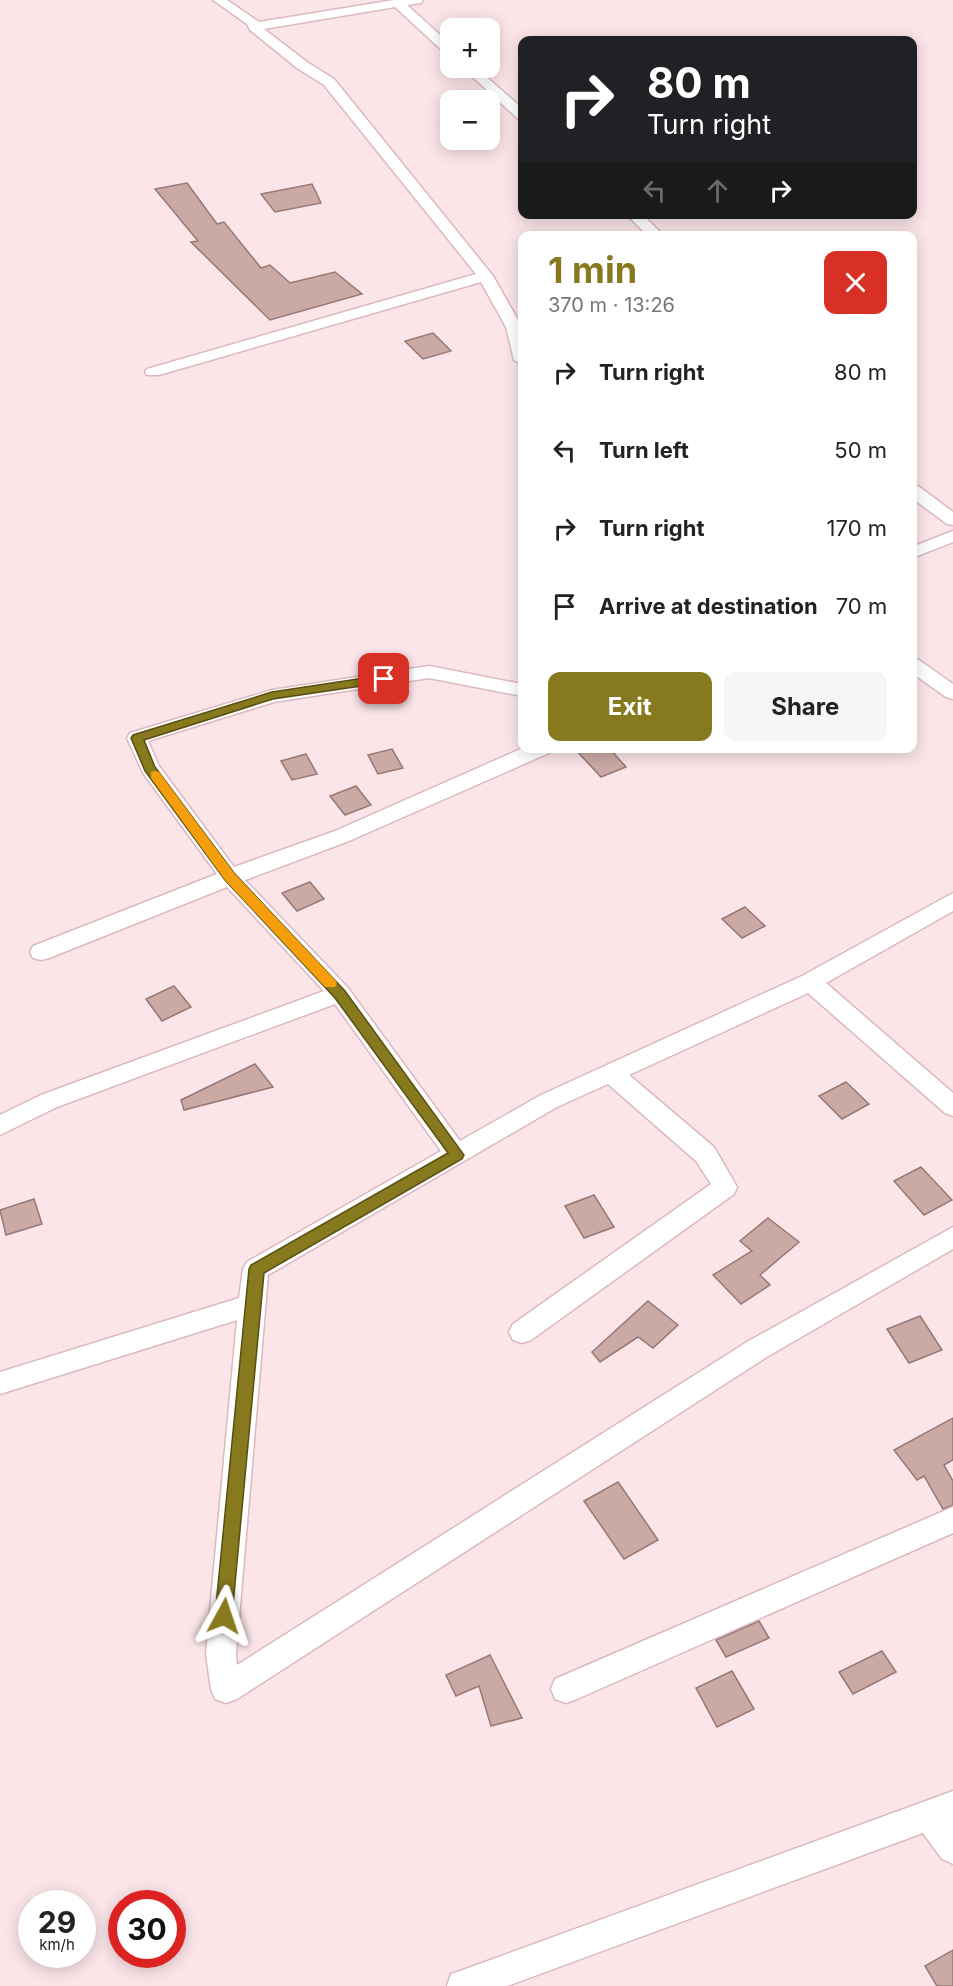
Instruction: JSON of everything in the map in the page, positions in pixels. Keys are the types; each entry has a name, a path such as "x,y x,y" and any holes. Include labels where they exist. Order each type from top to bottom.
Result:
{"street":[{"path":"219,0 253,22 254,27 302,65 329,82 485,276 514,327 518,344"},
{"path":"254,27 417,0"},
{"path":"397,3 440,42"},
{"path":"480,78 518,111"},
{"path":"638,219 652,231"},
{"path":"153,372 485,276"},
{"path":"917,494 953,520"},
{"path":"917,551 953,536"},
{"path":"917,668 953,693"},
{"path":"457,1155 340,994 230,877 150,768 137,738 272,696 429,672 518,689"},
{"path":"41,952 230,877 342,836 531,753"},
{"path":"953,901 810,982 549,1101 256,1269 221,1654 226,1689 756,1350 953,1236"},
{"path":"810,982 953,1107"},
{"path":"0,1126 49,1101 340,994"},
{"path":"522,1332 725,1187 705,1154 611,1073"},
{"path":"0,1383 251,1305"},
{"path":"566,1689 953,1520"},
{"path":"464,1986 941,1810 953,1848"}],"building":[{"path":"187,183 217,224 224,222 261,268 270,265 290,283 335,272 362,294 270,320 191,242 198,241 155,189"},
{"path":"312,184 321,203 275,212 261,194"},
{"path":"433,333 451,351 423,359 405,341"},
{"path":"392,749 403,768 378,774 368,755"},
{"path":"579,753 613,753 626,767 601,777"},
{"path":"306,754 317,774 292,780 281,761"},
{"path":"356,786 371,805 345,815 330,796"},
{"path":"310,882 324,899 297,911 282,893"},
{"path":"745,907 765,926 742,938 722,919"},
{"path":"174,986 191,1007 162,1021 146,999"},
{"path":"255,1064 273,1087 184,1110 181,1100"},
{"path":"846,1082 869,1104 842,1119 819,1096"},
{"path":"921,1167 952,1200 924,1215 894,1181"},
{"path":"594,1195 614,1227 584,1238 565,1206"},
{"path":"34,1199 42,1224 6,1235 0,1210"},
{"path":"768,1218 799,1242 760,1275 770,1285 741,1304 713,1275 752,1251 740,1241"},
{"path":"648,1301 678,1325 653,1348 638,1337 600,1362 592,1352"},
{"path":"920,1316 942,1350 909,1363 887,1329"},
{"path":"953,1418 953,1460 944,1465 953,1481 953,1505 943,1509 924,1476 917,1480 894,1450"},
{"path":"618,1482 658,1540 624,1559 584,1501"},
{"path":"759,1621 769,1638 726,1657 716,1640"},
{"path":"882,1651 896,1672 853,1694 839,1672"},
{"path":"490,1655 522,1718 491,1726 479,1686 456,1696 446,1675"},
{"path":"732,1671 754,1709 717,1727 696,1688"},
{"path":"953,1950 953,1986 937,1986 925,1966"}],"slow traffic":[{"path":"155,775 230,877 330,983"}],"route":[{"path":"224,1616 256,1269 457,1155 340,994 230,877 150,768 137,738 272,696 384,679"}]}
